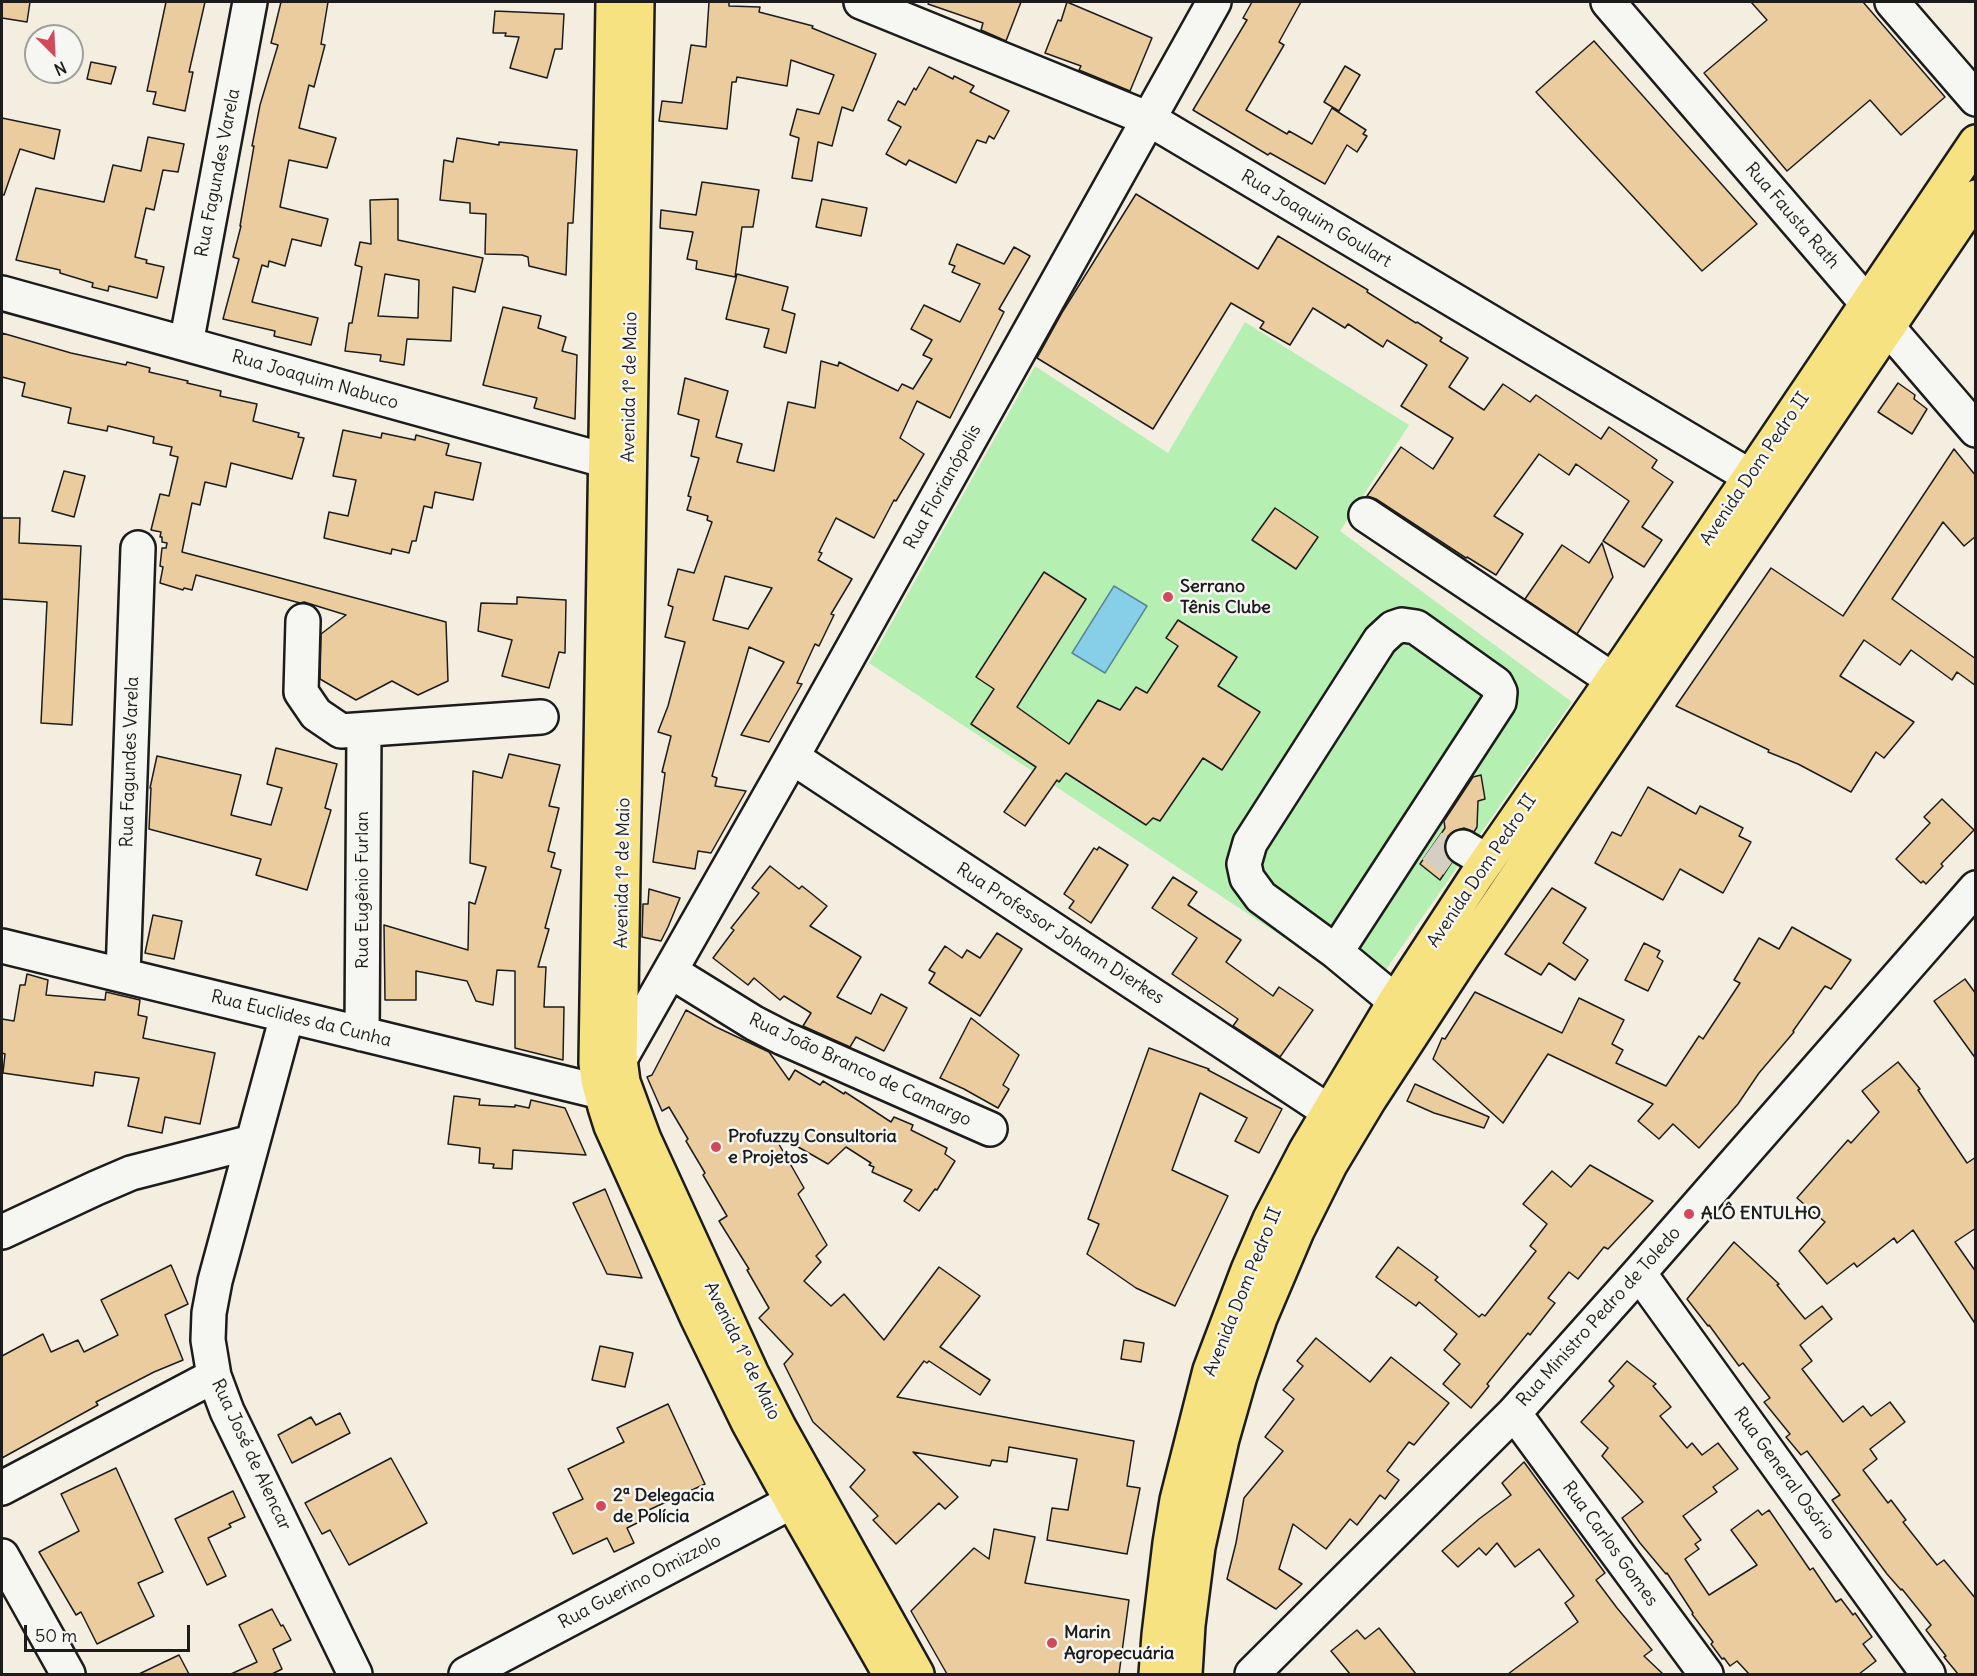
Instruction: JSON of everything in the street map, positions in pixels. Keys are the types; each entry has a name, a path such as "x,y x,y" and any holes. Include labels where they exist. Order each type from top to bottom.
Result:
{"main road":[{"name":"Avenida 1º de Maio","path":"613,2 620,1059 629,1102 708,1312"},
{"name":"Avenida 1º de Maio","path":"637,2 617,464 596,1064 601,1092 612,1126 708,1312 779,1427 803,1496 890,1674"},
{"name":"Avenida Dom Pedro II","path":"1185,1674 1188,1625 1198,1547 1222,1439 1260,1318 1297,1231 1330,1165 1369,1100 1877,315 1976,142"},
{"name":"Avenida Dom Pedro II","path":"1156,1674 1168,1554 1177,1500 1210,1370 1270,1219 1306,1149 1395,1001 1449,847 1613,680 1750,477 1877,315 1976,197"},
{"path":"601,1092 620,1059"},
{"name":"Avenida 1º de Maio","path":"803,1496 917,1674"}],"street":[{"name":"Rua Fagundes Varela","path":"186,344 250,2"},
{"name":"Rua Joaquim Goulart","path":"861,2 1149,119 1750,477"},
{"name":"Rua Florianópolis","path":"620,1059 792,757 1214,2"},
{"name":"Rua Fausta Rath","path":"1608,2 1976,430"},
{"path":"1892,2 1976,99"},
{"name":"Rua Joaquim Nabuco","path":"2,293 617,464"},
{"path":"1366,514 1613,680"},
{"name":"Rua Fagundes Varela","path":"123,975 138,548"},
{"path":"303,621 301,692 316,714 341,731 364,739 399,726 541,717"},
{"path":"1336,952 1449,847 1499,702 1500,692 1496,684 1416,627 1402,625 1393,628 1380,640 1250,843 1244,864 1247,878 1261,897 1336,952 1395,1001"},
{"name":"Rua Eugênio Furlan","path":"362,1034 364,739"},
{"name":"Rua Professor Johann Dierkes","path":"792,757 1328,1111"},
{"name":"Rua Ministro Pedro de Toledo","path":"1252,1674 1514,1413 1976,888"},
{"name":"Rua Euclides da Cunha","path":"2,946 601,1092"},
{"path":"621,957 642,969 654,972 670,971"},
{"name":"Rua João Branco de Camargo","path":"670,971 773,1033 990,1129"},
{"name":"Rua José de Alencar","path":"287,1016 215,1281 209,1313 208,1340 214,1376 227,1411 355,1674"},
{"path":"2,1232 132,1173 252,1142"},
{"name":"Rua General Osório","path":"1639,1273 1928,1674"},
{"path":"2,1488 214,1376"},
{"name":"Rua Carlos Gomes","path":"1514,1413 1706,1674"},
{"name":"Rua Guerino Omizzolo","path":"466,1674 803,1496"},
{"path":"2,1556 68,1674"}],"green space":[{"name":"Serrano Tênis Clube","path":"1245,322 1409,425 1340,531 1572,702 1369,994 869,663 1035,366 1168,453"}],"water":[{"path":"1114,586 1147,606 1105,673 1072,653"}],"building":[{"path":"2,2 30,2 27,22 2,18"},
{"path":"166,2 205,2 189,72 193,72 185,111 153,104 156,92 147,91"},
{"path":"281,2 328,2 321,44 325,45 314,87 309,85 299,128 336,138 327,168 289,160 280,207 328,219 321,246 292,239 285,266 269,261 268,267 262,265 252,302 318,318 311,345 274,336 275,331 223,319 239,259 233,257 241,226 260,105 278,45 271,43"},
{"path":"709,2 729,2 729,6 760,7 759,12 813,26 812,28 876,54 853,111 842,107 832,146 818,142 812,181 792,178 799,138 790,135 797,109 819,114 834,75 791,60 787,86 737,77 736,82 732,82 727,129 659,121 662,101 682,103 691,45 706,47"},
{"path":"929,2 1021,2 1006,41 981,30 983,23 928,4"},
{"path":"1067,2 1152,38 1130,91 1079,70 1081,66 1045,53 1058,20 1061,21"},
{"path":"1252,2 1301,2 1279,42 1284,45 1246,110 1287,134 1289,131 1312,144 1332,108 1366,130 1363,134 1367,136 1357,152 1347,145 1325,184 1270,153 1268,155 1193,110 1247,20 1243,18"},
{"path":"1751,2 1863,2 1945,97 1901,135 1870,100 1787,171 1704,73 1767,20"},
{"path":"495,11 564,14 562,49 555,49 547,78 510,68 519,37 505,36 506,33 493,33"},
{"path":"1594,41 1757,224 1702,271 1536,92"},
{"path":"91,62 116,67 111,84 87,79"},
{"path":"1345,66 1360,75 1339,111 1324,102"},
{"path":"929,67 974,86 970,92 1009,111 994,139 989,136 986,143 977,140 956,183 909,160 906,165 886,154 901,127 888,120 898,101 905,105"},
{"path":"2,118 60,130 54,159 20,149 4,195 2,195"},
{"path":"148,137 184,144 178,172 163,170 154,210 146,208 135,257 147,260 146,263 164,267 157,298 109,286 108,291 92,287 93,283 60,273 60,270 16,260 36,188 104,202 113,165 141,171"},
{"path":"457,138 499,145 499,142 577,150 573,223 568,223 566,275 529,266 528,257 522,255 485,254 486,214 470,213 470,203 440,200 444,160 453,162"},
{"path":"702,182 759,190 753,227 742,227 735,277 696,269 697,261 687,259 693,232 660,228 661,210 696,215"},
{"path":"1136,194 1258,269 1278,236 1368,290 1367,292 1442,338 1440,341 1468,358 1449,387 1484,410 1503,384 1530,402 1536,395 1601,439 1609,427 1657,460 1652,468 1673,482 1642,527 1662,540 1644,567 1603,541 1629,501 1576,464 1569,475 1539,454 1494,516 1523,534 1496,575 1376,499 1367,496 1401,447 1433,469 1453,438 1401,406 1427,365 1387,340 1383,347 1348,324 1345,328 1313,308 1290,345 1260,328 1264,322 1231,303 1153,429 1037,358 1063,311"},
{"path":"398,199 398,240 483,258 475,292 453,287 451,341 407,339 404,365 380,361 381,355 345,351 362,267 355,265 360,242 371,244 370,200","holes":["385,274 419,280 418,318 378,316"]},
{"path":"822,199 867,208 861,236 816,227"},
{"path":"957,244 1004,264 1014,247 1030,256 999,309 1004,312 950,418 917,401 900,438 924,454 896,501 894,500 874,538 836,518 819,552 822,553 818,560 852,579 831,614 834,615 819,646 815,644 797,683 802,684 769,742 741,735 784,662 749,647 712,776 717,778 715,786 746,791 711,853 698,851 695,869 653,862 665,773 662,772 671,736 658,732 668,706 685,642 665,637 673,607 668,605 678,569 694,573 712,522 707,520 708,516 687,510 691,497 688,496 699,458 691,456 699,420 678,414 685,378 728,391 716,437 742,444 737,462 774,471 788,402 815,408 821,361 838,366 839,362 898,391 902,384 913,389 932,359 923,355 932,340 911,329 924,305 960,322 980,284 952,272 955,266 949,264","holes":["725,576 772,588 748,629 713,620"]},
{"path":"737,274 788,287 782,310 795,314 786,353 764,347 769,329 726,319"},
{"path":"503,307 541,316 538,328 566,337 562,351 577,355 575,419 534,408 537,398 483,385"},
{"path":"2,333 71,353 150,368 149,372 221,391 220,396 257,404 253,421 299,433 298,437 304,438 292,479 231,463 226,487 205,482 200,505 192,503 182,552 446,622 448,681 418,695 392,681 356,700 320,679 321,634 346,615 196,575 192,590 184,588 183,590 160,583 163,567 160,566 162,548 166,548 167,543 162,542 161,532 151,530 160,494 169,496 178,457 170,455 172,447 153,443 154,437 108,426 107,431 68,423 71,408 22,396 25,383 2,377"},
{"path":"1898,383 1915,395 1914,399 1927,409 1912,434 1878,412"},
{"path":"343,430 381,438 382,433 415,440 416,435 449,444 446,455 481,463 473,500 435,492 432,508 424,506 416,541 412,541 409,553 392,549 391,554 324,538 329,512 348,516 356,480 333,476"},
{"path":"1954,449 1976,476 1976,536 1964,546 1943,522 1892,599 1976,659 1976,686 1957,672 1952,680 1911,650 1900,665 1864,640 1840,676 1914,722 1884,758 1876,752 1851,792 1676,706 1771,568 1843,616"},
{"path":"64,471 85,476 74,517 52,511"},
{"path":"1275,508 1318,537 1296,569 1252,540"},
{"path":"2,518 20,518 19,543 81,546 72,725 41,723 47,602 2,599"},
{"path":"1602,543 1613,577 1577,634 1525,599 1562,545 1589,563"},
{"path":"1044,572 1086,599 1017,707 1069,744 1098,700 1120,710 1136,687 1147,693 1178,646 1166,638 1178,620 1237,657 1218,686 1260,712 1222,770 1203,758 1160,821 1153,818 1146,825 1066,773 1059,782 1057,780 1025,826 1004,812 1036,767 971,724 994,689 976,677"},
{"path":"517,597 566,600 565,653 559,652 549,688 502,676 512,640 478,631 481,603 517,604"},
{"path":"276,748 337,764 325,808 331,810 307,890 256,875 261,859 149,829 150,788 157,756 241,775 231,815 271,825 282,788 267,784"},
{"path":"509,754 560,765 549,806 559,808 548,851 555,853 551,867 561,870 545,928 549,929 538,967 546,967 544,1007 564,1007 563,1060 515,1048 515,971 497,970 493,1005 476,1001 467,981 416,971 416,1000 385,1000 384,925 468,950 469,902 475,904 486,867 470,863 473,771 502,778"},
{"path":"1481,775 1485,799 1478,801 1477,827 1474,832 1464,828 1454,831 1447,837 1444,848 1446,856 1452,862 1440,880 1420,864 1445,828 1444,821 1473,777"},
{"path":"1648,787 1696,814 1700,806 1743,828 1739,836 1751,842 1723,893 1680,869 1663,900 1595,863 1612,832 1621,836"},
{"path":"1942,799 1974,830 1941,864 1943,866 1926,884 1923,881 1921,883 1896,859 1930,823 1924,817"},
{"path":"1099,847 1128,865 1091,923 1069,908 1074,901 1064,894 1094,848 1097,850"},
{"path":"770,866 799,889 802,886 827,906 810,926 861,957 837,997 871,1014 881,994 907,1008 884,1051 856,1037 850,1047 803,1026 811,1013 784,996 780,1000 754,978 748,985 713,958 734,930 731,928 759,893 752,888"},
{"path":"1173,877 1197,892 1188,905 1241,940 1226,962 1273,996 1279,987 1313,1010 1280,1057 1233,1026 1238,1019 1172,974 1197,938 1152,908"},
{"path":"1552,888 1586,908 1563,943 1588,960 1575,980 1549,963 1541,975 1505,954"},
{"path":"649,889 680,898 661,941 642,937 643,904 648,904"},
{"path":"153,915 182,921 174,959 145,953"},
{"path":"1792,927 1851,960 1831,989 1825,986 1794,1032 1759,1073 1738,1104 1699,1148 1673,1124 1659,1139 1638,1121 1653,1104 1548,1054 1503,1123 1433,1059 1442,1038 1445,1039 1475,992 1562,1033 1579,998 1624,1020 1612,1044 1623,1050 1616,1063 1666,1086 1699,1036 1703,1039 1740,983 1734,980 1759,938 1779,949"},
{"path":"997,933 1022,949 980,1016 929,983 935,973 929,970 945,946 962,958 967,950 980,958"},
{"path":"1644,943 1660,951 1657,957 1663,961 1648,991 1625,980"},
{"path":"27,974 48,980 46,995 105,1000 106,992 140,1000 138,1015 147,1017 143,1038 215,1053 200,1124 165,1117 162,1133 128,1126 139,1078 95,1072 93,1086 3,1073 5,1054 2,1053 2,1019 14,1021 20,985 25,985"},
{"path":"1965,979 1976,994 1976,1059 1934,1001"},
{"path":"686,1010 769,1052 789,1080 795,1070 820,1085 823,1081 844,1094 845,1092 891,1122 894,1117 913,1125 911,1130 947,1148 945,1154 955,1161 937,1190 935,1189 919,1211 904,1201 912,1190 872,1172 874,1167 869,1165 871,1163 846,1147 828,1164 772,1132 804,1188 798,1194 827,1245 816,1256 821,1262 804,1281 831,1306 844,1294 884,1340 939,1267 980,1296 940,1347 990,1380 980,1395 929,1361 927,1363 924,1361 897,1397 1134,1441 1127,1486 1140,1488 1127,1554 1047,1540 1052,1508 1068,1510 1077,1459 1009,1447 1007,1462 992,1460 990,1466 913,1452 958,1497 945,1509 939,1503 896,1544 873,1520 878,1516 850,1487 865,1470 813,1422 784,1364 793,1354 759,1318 769,1308 747,1270 749,1269 719,1221 727,1216 703,1175 705,1173 686,1141 688,1139 669,1107 662,1111 647,1077 652,1075"},
{"path":"971,1018 1019,1055 1003,1085 1009,1089 998,1108 940,1078"},
{"path":"1149,1048 1209,1069 1282,1109 1259,1153 1235,1141 1247,1118 1200,1093 1172,1170 1228,1196 1175,1306 1136,1288 1087,1254 1099,1224 1088,1219"},
{"path":"1898,1062 1920,1089 1918,1090 1967,1163 1976,1157 1976,1228 1955,1242 1976,1272 1976,1325 1913,1230 1897,1243 1894,1238 1857,1267 1854,1263 1827,1284 1799,1251 1825,1222 1797,1198 1848,1140 1851,1143 1879,1112 1862,1091"},
{"path":"1415,1084 1489,1117 1484,1128 1434,1113 1407,1101"},
{"path":"454,1096 480,1099 479,1105 515,1107 515,1105 529,1108 531,1100 565,1108 586,1155 513,1150 512,1169 493,1168 494,1164 479,1163 480,1148 448,1144"},
{"path":"1590,1165 1653,1201 1608,1249 1604,1247 1578,1279 1569,1272 1548,1298 1555,1303 1487,1384 1489,1386 1471,1408 1443,1384 1460,1364 1444,1350 1457,1334 1419,1302 1416,1306 1376,1277 1398,1247 1438,1277 1435,1280 1479,1317 1482,1314 1485,1316 1536,1251 1530,1246 1547,1224 1523,1204 1552,1171 1571,1187"},
{"path":"605,1189 642,1278 607,1274 573,1203"},
{"path":"1734,1242 1779,1284 1777,1285 1805,1319 1822,1306 1832,1319 1800,1345 1812,1361 1802,1369 1843,1422 1863,1406 1871,1416 1890,1402 1905,1422 1870,1449 1877,1459 1863,1470 1888,1503 1891,1500 1906,1520 1903,1522 1937,1565 1944,1560 1976,1599 1976,1674 1958,1674 1944,1657 1946,1656 1926,1630 1931,1625 1887,1574 1832,1500 1840,1495 1807,1451 1801,1455 1786,1437 1790,1434 1764,1402 1770,1398 1743,1363 1739,1366 1687,1299"},
{"path":"171,1265 188,1304 165,1315 183,1360 154,1372 96,1402 98,1405 2,1458 2,1356 43,1334 51,1352 78,1340 84,1352 118,1335 101,1300"},
{"path":"1316,1338 1370,1382 1391,1357 1449,1403 1414,1445 1409,1442 1387,1471 1399,1480 1385,1499 1380,1495 1357,1525 1350,1519 1326,1549 1293,1524 1279,1569 1302,1584 1276,1609 1227,1579 1244,1498 1283,1451 1265,1437 1294,1399 1283,1390 1303,1366 1297,1361"},
{"path":"1124,1340 1144,1343 1141,1362 1121,1359"},
{"path":"600,1346 633,1353 625,1387 592,1380"},
{"path":"1627,1361 1656,1384 1653,1386 1671,1407 1660,1416 1687,1448 1692,1443 1702,1455 1718,1443 1738,1469 1713,1487 1717,1492 1683,1516 1701,1540 1695,1544 1699,1549 1685,1559 1709,1595 1757,1565 1731,1530 1758,1510 1762,1515 1769,1510 1810,1570 1813,1568 1836,1602 1841,1599 1853,1615 1855,1613 1872,1637 1863,1644 1876,1661 1859,1674 1749,1674 1737,1661 1730,1666 1724,1658 1722,1659 1667,1573 1640,1543 1622,1518 1643,1502 1602,1456 1608,1448 1581,1422 1614,1386 1609,1381"},
{"path":"668,1404 705,1484 638,1515 641,1521 627,1528 634,1543 614,1552 607,1538 573,1554 553,1513 583,1499 568,1469 624,1442 617,1428"},
{"path":"340,1413 350,1433 292,1463 278,1435 311,1417 316,1425"},
{"path":"391,1458 427,1523 349,1565 330,1530 322,1534 305,1503"},
{"path":"1524,1462 1605,1573 1596,1580 1652,1650 1644,1656 1663,1674 1508,1674 1578,1622 1565,1603 1574,1596 1539,1549 1515,1567 1497,1543 1486,1555 1479,1548 1458,1567 1442,1551 1511,1495 1502,1483"},
{"path":"116,1468 163,1572 138,1583 154,1616 97,1644 81,1612 76,1615 39,1552 79,1531 61,1494"},
{"path":"233,1491 245,1517 229,1524 231,1527 208,1538 226,1576 207,1585 175,1519"},
{"path":"994,1529 1035,1537 1025,1583 1129,1600 1119,1674 947,1674 911,1611 974,1548 989,1559"},
{"path":"272,1609 291,1640 273,1649 282,1669 272,1674 231,1674 257,1662 239,1625"},
{"path":"1379,1628 1416,1674 1350,1674 1331,1651 1357,1630 1365,1639"},
{"path":"179,1655 189,1674 139,1674"}],"tunnel":[{"path":"1432,846 1453,861"}],"place":[{"name":"Serrano Tênis Clube","path":"1168,597"},
{"name":"Profuzzy Consultoria e Projetos","path":"716,1147"},
{"name":"ALÔ ENTULHO","path":"1689,1214"},
{"name":"2ª Delegacia de Polícia","path":"601,1506"},
{"name":"Marin Agropecuária","path":"1052,1643"}]}
